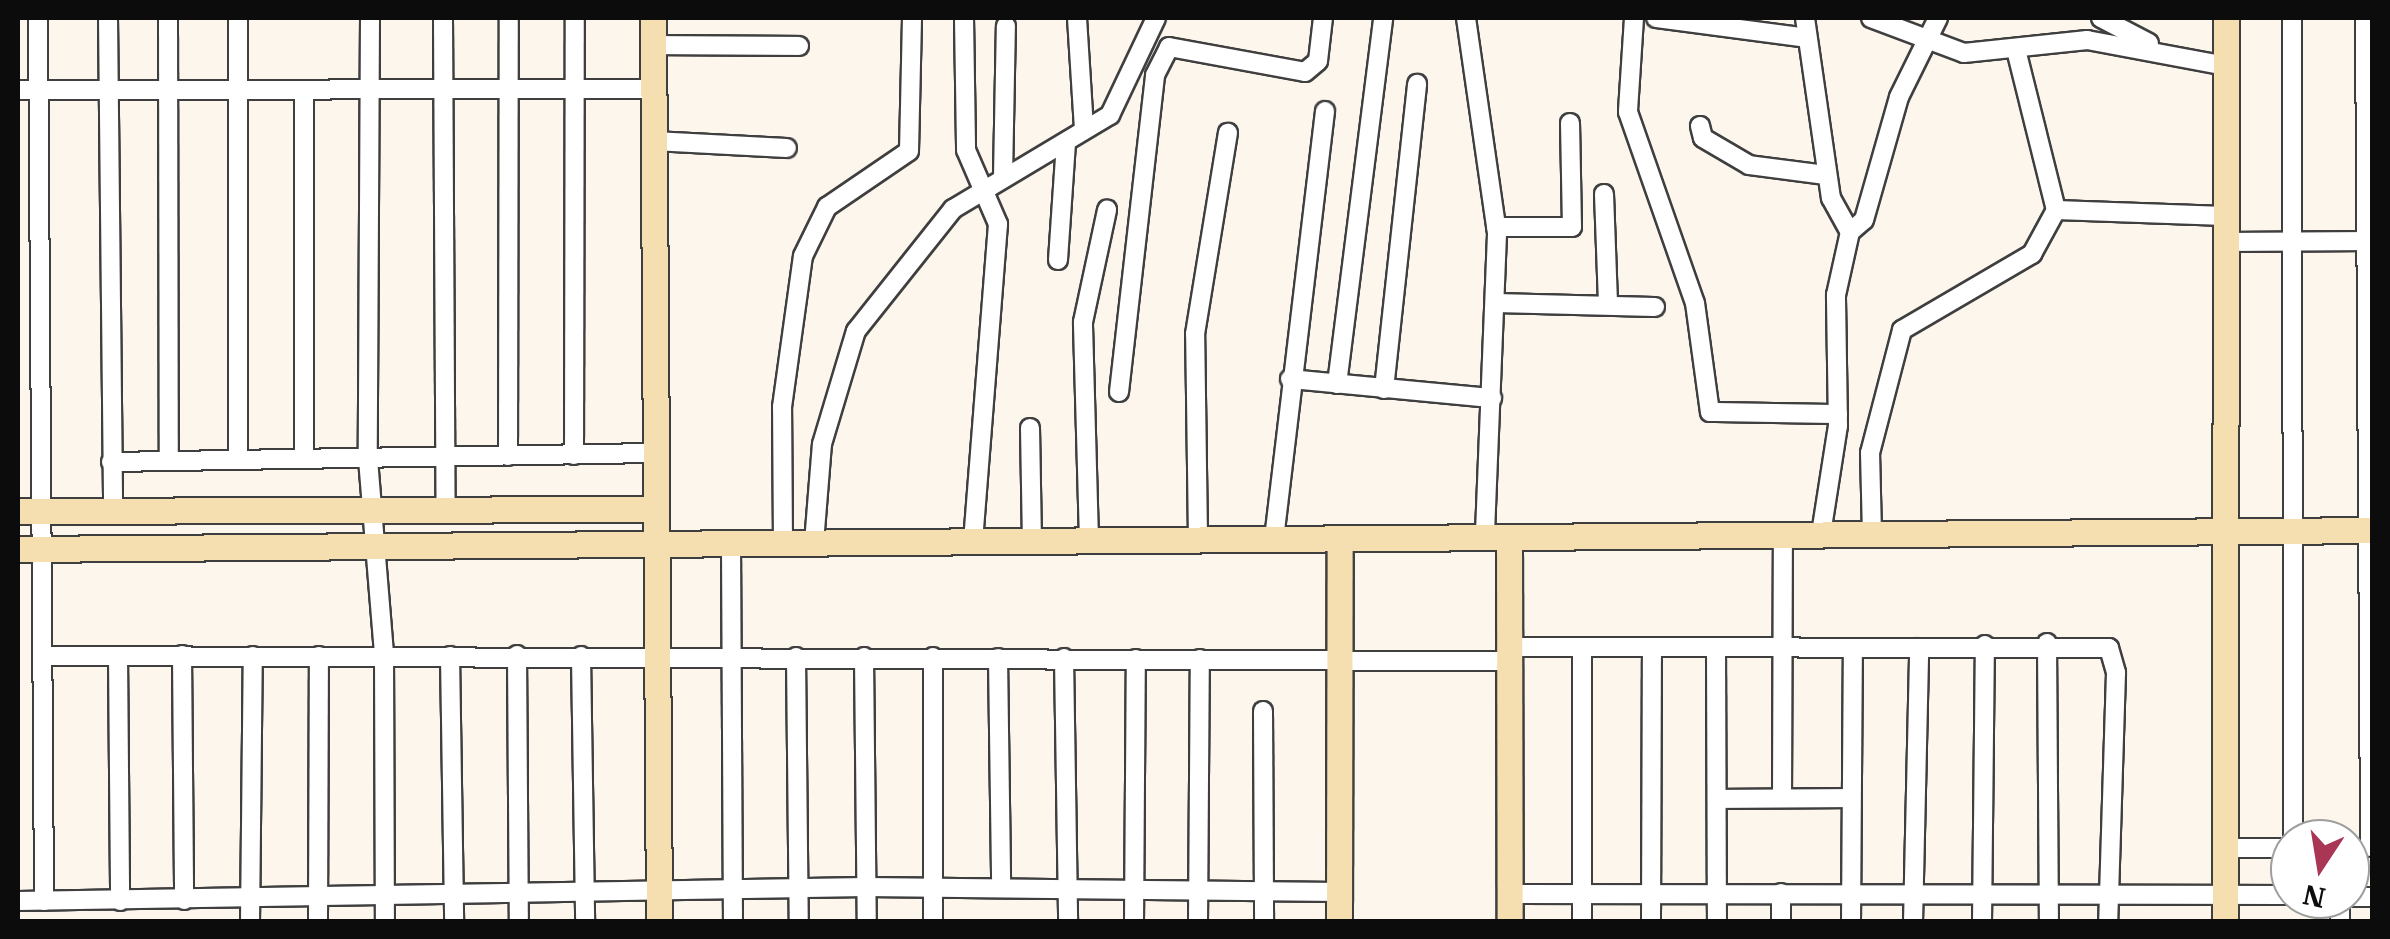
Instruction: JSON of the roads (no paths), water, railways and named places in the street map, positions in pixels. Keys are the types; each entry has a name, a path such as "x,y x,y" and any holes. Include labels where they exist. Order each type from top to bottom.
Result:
{"street":[{"path":"38,18 30,549 44,656 44,901"},
{"path":"108,18 113,511"},
{"path":"168,18 169,461"},
{"path":"238,18 238,460"},
{"path":"370,18 368,459 380,546 385,922"},
{"path":"443,18 446,510"},
{"path":"508,456 509,18"},
{"path":"574,455 575,18"},
{"path":"653,18 659,909"},
{"path":"784,543 782,407 802,256 828,207 909,152 912,18"},
{"path":"964,18 966,150 996,183"},
{"path":"1078,18 1084,130"},
{"path":"814,542 822,444 856,331 954,209 1110,115 1156,18"},
{"path":"1119,392 1155,75 1169,47 1306,72 1318,62 1323,18"},
{"path":"1338,384 1383,18"},
{"path":"1466,18 1496,227 1492,398 1497,537 1508,654 1510,922"},
{"path":"1634,18 1628,112 1694,303 1710,412 1838,414"},
{"path":"1656,18 1807,38"},
{"path":"1805,18 1826,174 1850,232 1836,295 1838,414 1821,534"},
{"path":"1871,18 1928,42 2017,54 2086,40 2162,50 2226,66"},
{"path":"1850,232 1864,220 1899,97 1938,18"},
{"path":"2100,18 2162,50"},
{"path":"2225,922 2226,18"},
{"path":"2292,18 2293,819"},
{"path":"2365,18 2371,848"},
{"path":"973,541 998,224 996,183 1006,26"},
{"path":"653,45 799,46"},
{"path":"1872,534 1870,453 1902,330 2032,254 2056,210 2017,54"},
{"path":"1384,389 1417,84"},
{"path":"18,90 652,90"},
{"path":"304,90 304,459"},
{"path":"1274,539 1325,110"},
{"path":"1496,227 1572,227 1570,123"},
{"path":"1700,126 1703,138 1749,164 1826,174"},
{"path":"1198,539 1195,334 1228,133"},
{"path":"653,142 788,148"},
{"path":"1058,260 1066,143"},
{"path":"1604,194 1608,302"},
{"path":"1089,540 1083,322 1108,210"},
{"path":"2056,210 2225,229 2292,242 2369,241"},
{"path":"1495,302 1608,302 1654,307"},
{"path":"1290,379 1492,398"},
{"path":"1030,428 1032,541"},
{"path":"112,462 655,454"},
{"path":"30,511 655,509"},
{"path":"30,549 2370,530"},
{"path":"1782,798 1783,535"},
{"path":"1340,538 1340,922"},
{"path":"730,543 733,922"},
{"path":"2048,644 2049,922"},
{"path":"1982,922 1985,645"},
{"path":"44,656 731,653 1338,660 1582,648 2098,645 2115,659 2108,922"},
{"path":"1582,648 1582,922"},
{"path":"1650,922 1652,648"},
{"path":"1716,648 1717,922"},
{"path":"1851,922 1853,648"},
{"path":"1913,922 1919,648"},
{"path":"118,656 120,900"},
{"path":"182,656 184,900"},
{"path":"250,922 253,656"},
{"path":"318,922 319,656"},
{"path":"450,656 454,922"},
{"path":"518,656 519,922"},
{"path":"580,656 585,922"},
{"path":"796,656 799,922"},
{"path":"864,657 866,922"},
{"path":"933,657 933,922"},
{"path":"998,658 1001,886"},
{"path":"1064,658 1068,922"},
{"path":"1134,922 1136,659"},
{"path":"1198,922 1200,659"},
{"path":"1264,711 1264,922"},
{"path":"1717,799 1850,798"},
{"path":"2225,848 2270,848"},
{"path":"18,902 585,896 659,909 733,891 799,888 1001,886 1340,892"},
{"path":"1781,893 1782,922"},
{"path":"1510,894 2270,895"}]}
